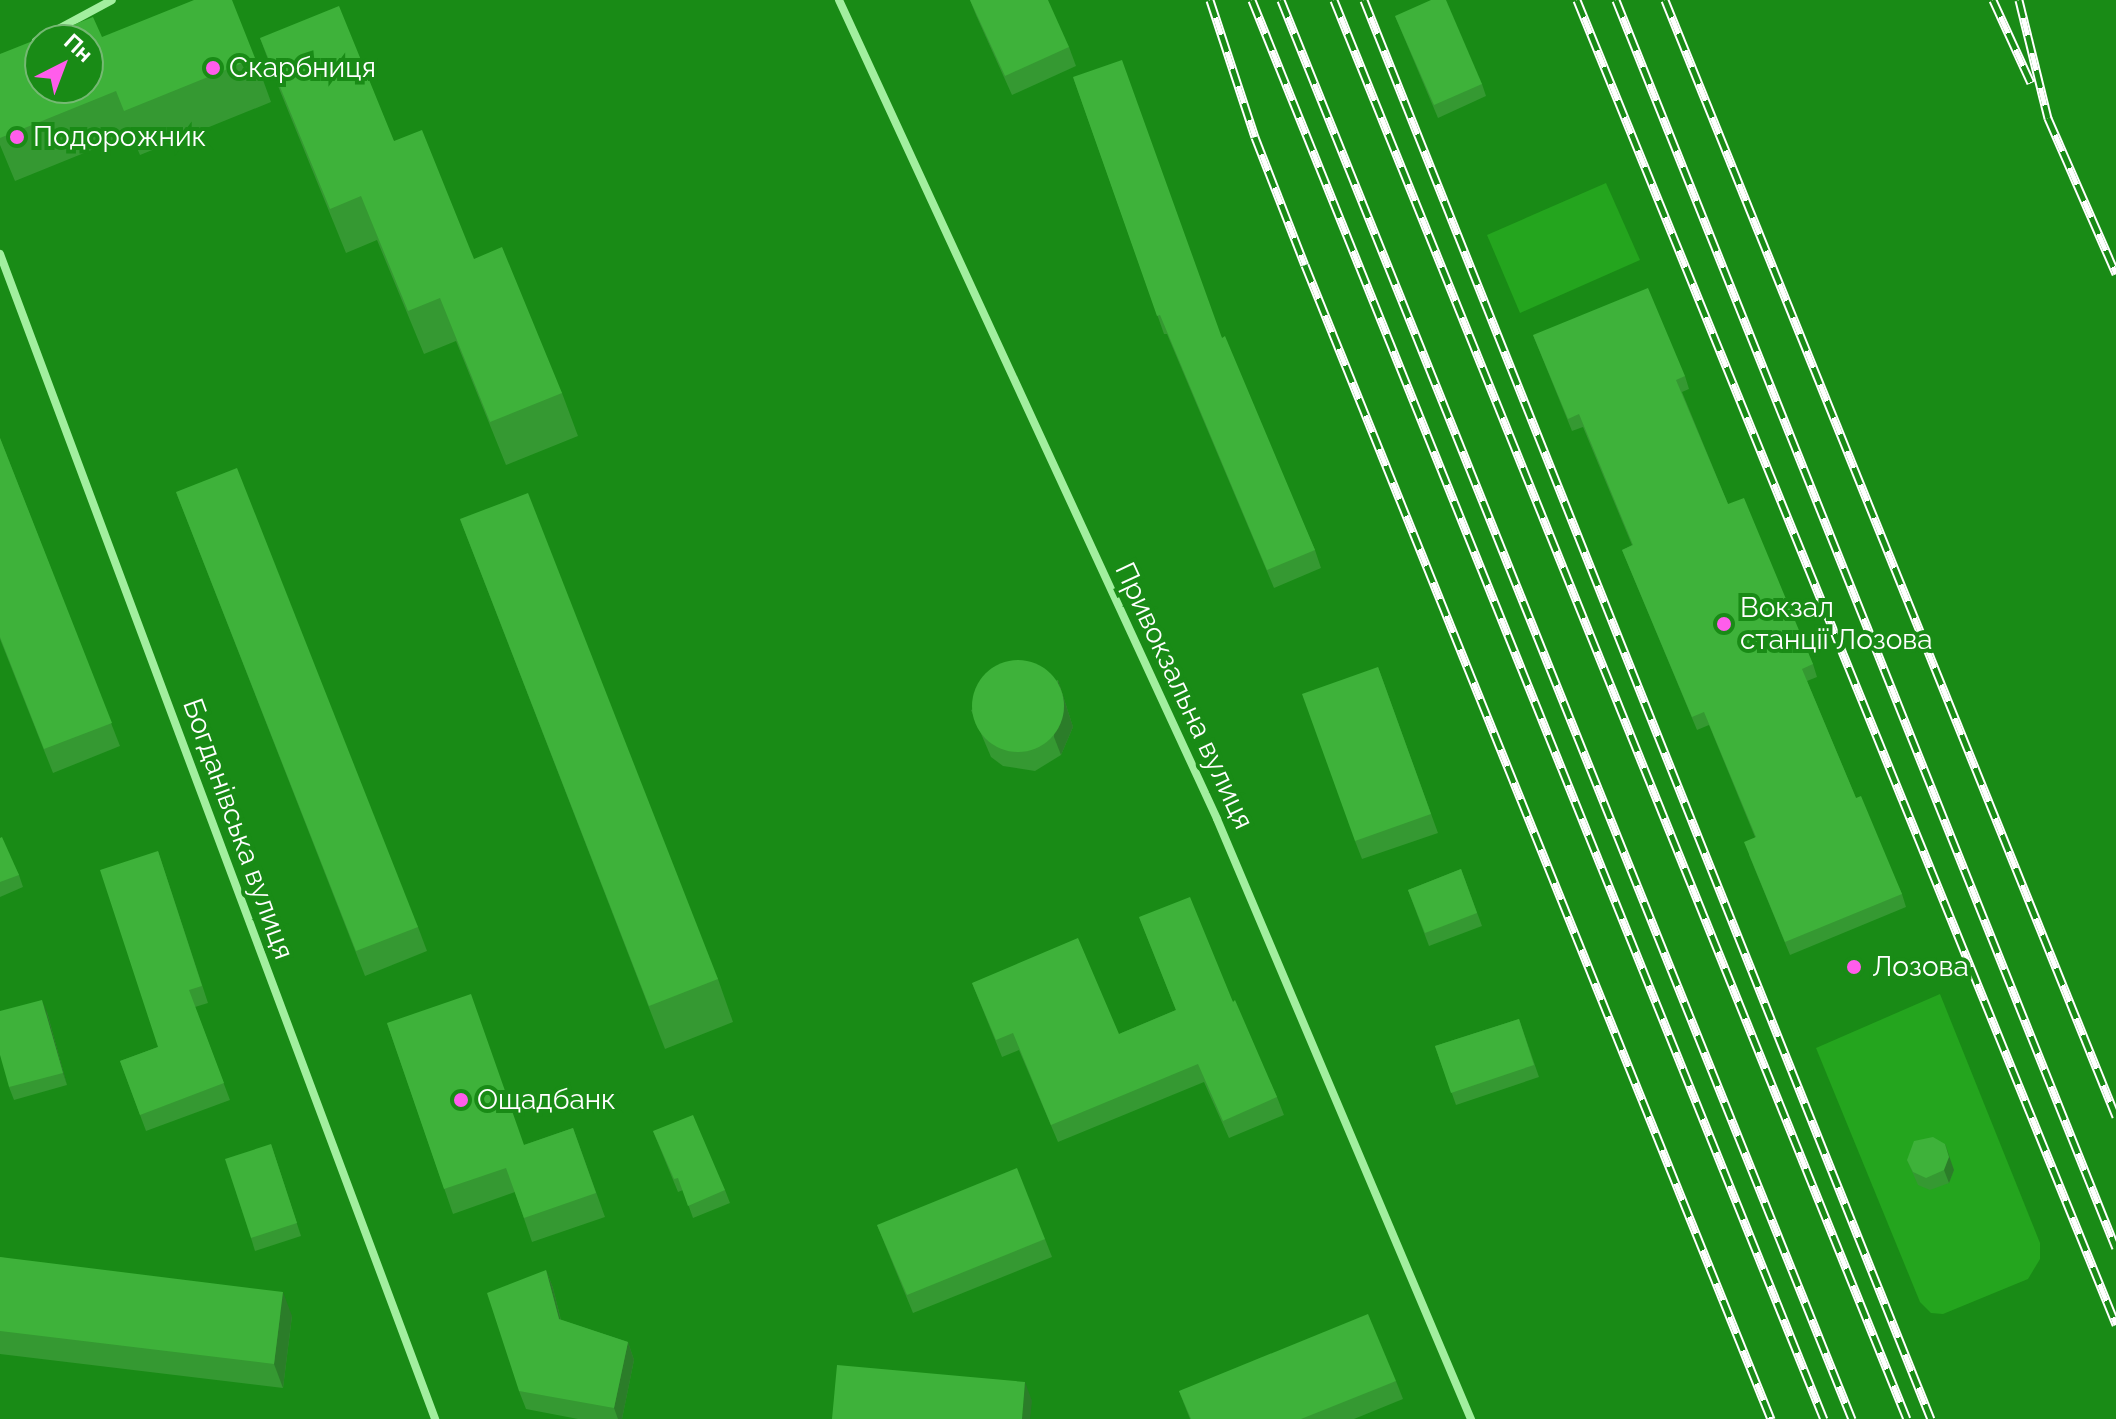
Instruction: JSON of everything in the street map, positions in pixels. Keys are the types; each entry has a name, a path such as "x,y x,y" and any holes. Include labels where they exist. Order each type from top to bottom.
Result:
{"street":[{"path":"67,24 112,0"},
{"name":"Привокзальна вулиця","path":"839,0 1217,819 1471,1419"},
{"name":"Богданівська вулиця","path":"0,254 435,1419"}],"green space":[{"path":"1606,183 1640,260 1520,313 1487,235"},
{"path":"1940,994 2040,1243 2040,1259 2028,1279 1943,1314 1931,1313 1920,1302 1816,1048"}],"building":[{"path":"194,0 232,0 255,58 124,111 116,91 104,96 104,36"},
{"path":"970,0 1048,0 1069,47 1005,76"},
{"path":"1431,0 1446,0 1482,84 1434,105 1395,16"},
{"path":"339,6 394,141 422,130 474,259 502,247 562,393 490,422 440,298 408,311 361,196 330,209 260,38"},
{"path":"93,17 96,24 75,24"},
{"path":"24,44 24,104 84,104 0,138 0,54"},
{"path":"1122,60 1222,338 1225,336 1315,550 1267,570 1160,315 1157,316 1073,77"},
{"name":"Вокзал станції Лозова","path":"1648,288 1685,376 1676,380 1728,504 1744,498 1813,664 1802,669 1856,798 1861,796 1902,894 1785,942 1744,842 1756,837 1704,712 1692,717 1622,550 1633,545 1579,414 1568,419 1533,335"},
{"path":"0,438 112,723 44,749 0,637"},
{"path":"237,468 418,927 356,951 176,492"},
{"path":"528,493 718,979 649,1006 460,519"},
{"path":"1018,660 1036,664 1050,674 1060,688 1064,706 1060,724 1050,738 1036,748 1018,752 1000,748 986,738 976,724 972,706 976,688 986,674 1000,664"},
{"path":"1378,667 1431,814 1355,841 1302,694"},
{"path":"0,838 19,875 0,882"},
{"path":"158,851 202,986 189,990 224,1083 140,1115 120,1061 158,1047 100,870"},
{"path":"1461,869 1477,913 1425,933 1408,890"},
{"path":"1190,897 1233,1002 1235,1000 1277,1097 1223,1121 1198,1064 1051,1125 1013,1033 996,1040 972,983 1078,938 1119,1034 1176,1010 1139,917"},
{"name":"Ощадбанк","path":"471,994 524,1145 573,1128 596,1193 524,1218 506,1168 444,1189 387,1023"},
{"path":"42,1000 63,1073 9,1087 0,1055 0,1011"},
{"path":"1519,1019 1534,1065 1451,1093 1435,1046"},
{"path":"693,1115 725,1190 688,1206 678,1178 674,1179 653,1131"},
{"path":"1933,1137 1945,1144 1949,1157 1944,1170 1926,1178 1913,1172 1907,1160 1914,1141"},
{"path":"271,1144 297,1223 251,1238 225,1159"},
{"path":"1017,1168 1045,1239 907,1295 877,1225"},
{"path":"0,1257 283,1292 274,1364 0,1331"},
{"path":"546,1270 559,1319 628,1342 614,1408 519,1391 487,1293"},
{"path":"1368,1314 1396,1381 1301,1419 1191,1419 1179,1391"},
{"path":"837,1365 1025,1382 1022,1419 832,1419"}],"railway":[{"path":"1210,0 1255,137 1305,265 1771,1419"},
{"path":"1252,0 1824,1419"},
{"path":"1281,0 1852,1419"},
{"path":"1334,0 1907,1419"},
{"path":"1364,0 1931,1419"},
{"path":"1577,0 2116,1324"},
{"path":"1616,0 2116,1248"},
{"path":"1665,0 2116,1116"},
{"path":"1993,0 2031,83"},
{"path":"2019,0 2048,118 2116,274"}],"place":[{"name":"Скарбниця","path":"213,68"},
{"name":"Подорожник","path":"17,137"},
{"name":"Вокзал станції Лозова","path":"1724,624"},
{"name":"Лозова","path":"1854,967"},
{"name":"Ощадбанк","path":"461,1100"}]}
